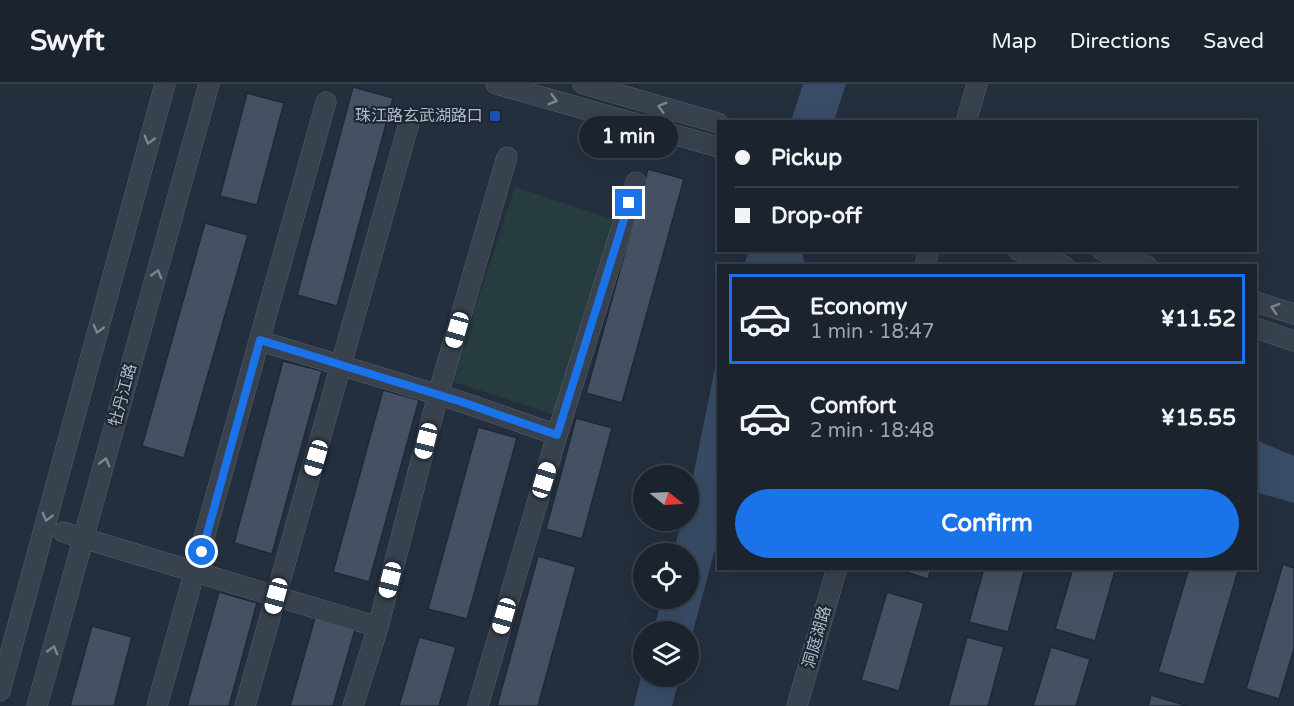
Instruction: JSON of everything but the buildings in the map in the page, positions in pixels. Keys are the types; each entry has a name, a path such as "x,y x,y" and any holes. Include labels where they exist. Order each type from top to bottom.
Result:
{"street":[{"path":"0,691 165,84"},
{"name":"牡丹江路","path":"37,706 209,84"},
{"path":"496,84 717,147"},
{"path":"583,84 717,123"},
{"path":"967,120 977,84"},
{"path":"157,706 326,102"},
{"path":"245,706 343,366 409,123"},
{"path":"353,706 378,627 438,395 507,157"},
{"path":"478,706 557,435 636,182"},
{"path":"1024,252 1058,264"},
{"path":"1108,252 1141,264"},
{"path":"1257,302 1294,314"},
{"path":"1257,328 1294,341"},
{"path":"260,340 438,395 557,435"},
{"path":"63,532 378,627"},
{"name":"洞庭湖路","path":"797,706 836,570"}],"green space":[{"path":"515,187 621,222 558,416 451,381"}],"water":[{"path":"803,84 846,84 834,120 791,120"},
{"path":"749,252 802,252 805,264 744,264"},
{"path":"717,358 717,542 699,609 699,543 676,543 679,531 699,531 699,465 695,465"},
{"path":"1257,440 1294,456 1294,503 1257,492"},
{"path":"659,609 699,609 696,621 656,621"},
{"path":"639,687 677,687 672,706 634,706"}],"place":[{"name":"珠江路玄武湖路口","path":"495,116"}],"route":[{"path":"202,552 260,340 462,402 557,435 629,203"}]}
